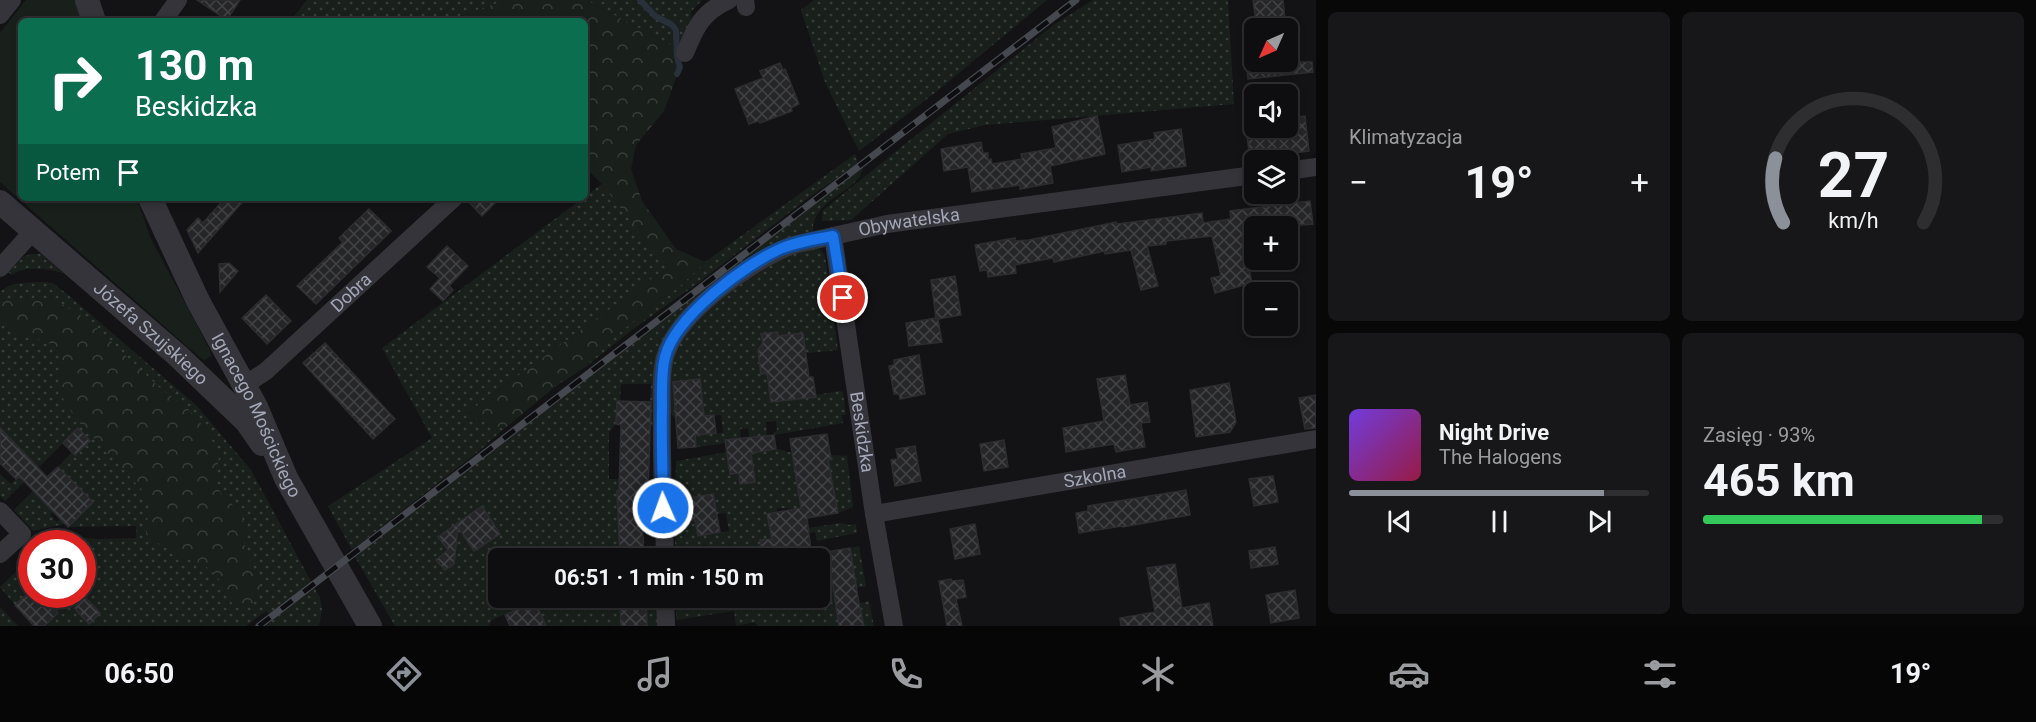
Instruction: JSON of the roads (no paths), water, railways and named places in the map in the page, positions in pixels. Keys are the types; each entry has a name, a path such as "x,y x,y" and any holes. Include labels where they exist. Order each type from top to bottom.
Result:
{"street":[{"path":"0,15 12,0"},
{"path":"87,0 93,18"},
{"path":"165,18 178,0"},
{"path":"685,53 697,24 720,4 740,2"},
{"path":"1298,169 1316,167"},
{"name":"Obywatelska","path":"664,548 662,378 666,355 674,336 685,322 723,287 764,258 793,244 887,224 1244,176"},
{"name":"Ignacego Mościckiego","path":"151,201 198,301 245,385 286,478 361,622"},
{"name":"Dobra","path":"245,385 266,370 451,201"},
{"name":"Józefa Szujskiego","path":"0,202 130,313 224,398 246,421 286,478"},
{"path":"0,268 33,231"},
{"name":"Beskidzka","path":"833,236 874,514 894,626"},
{"name":"Szkolna","path":"874,514 1316,439"},
{"path":"0,511 22,534 0,554"},
{"path":"665,608 666,626"}],"waterway":[{"path":"640,0 655,16 672,25 676,30 677,57 680,67 677,74"}],"railway":[{"path":"259,626 1076,0"}]}
